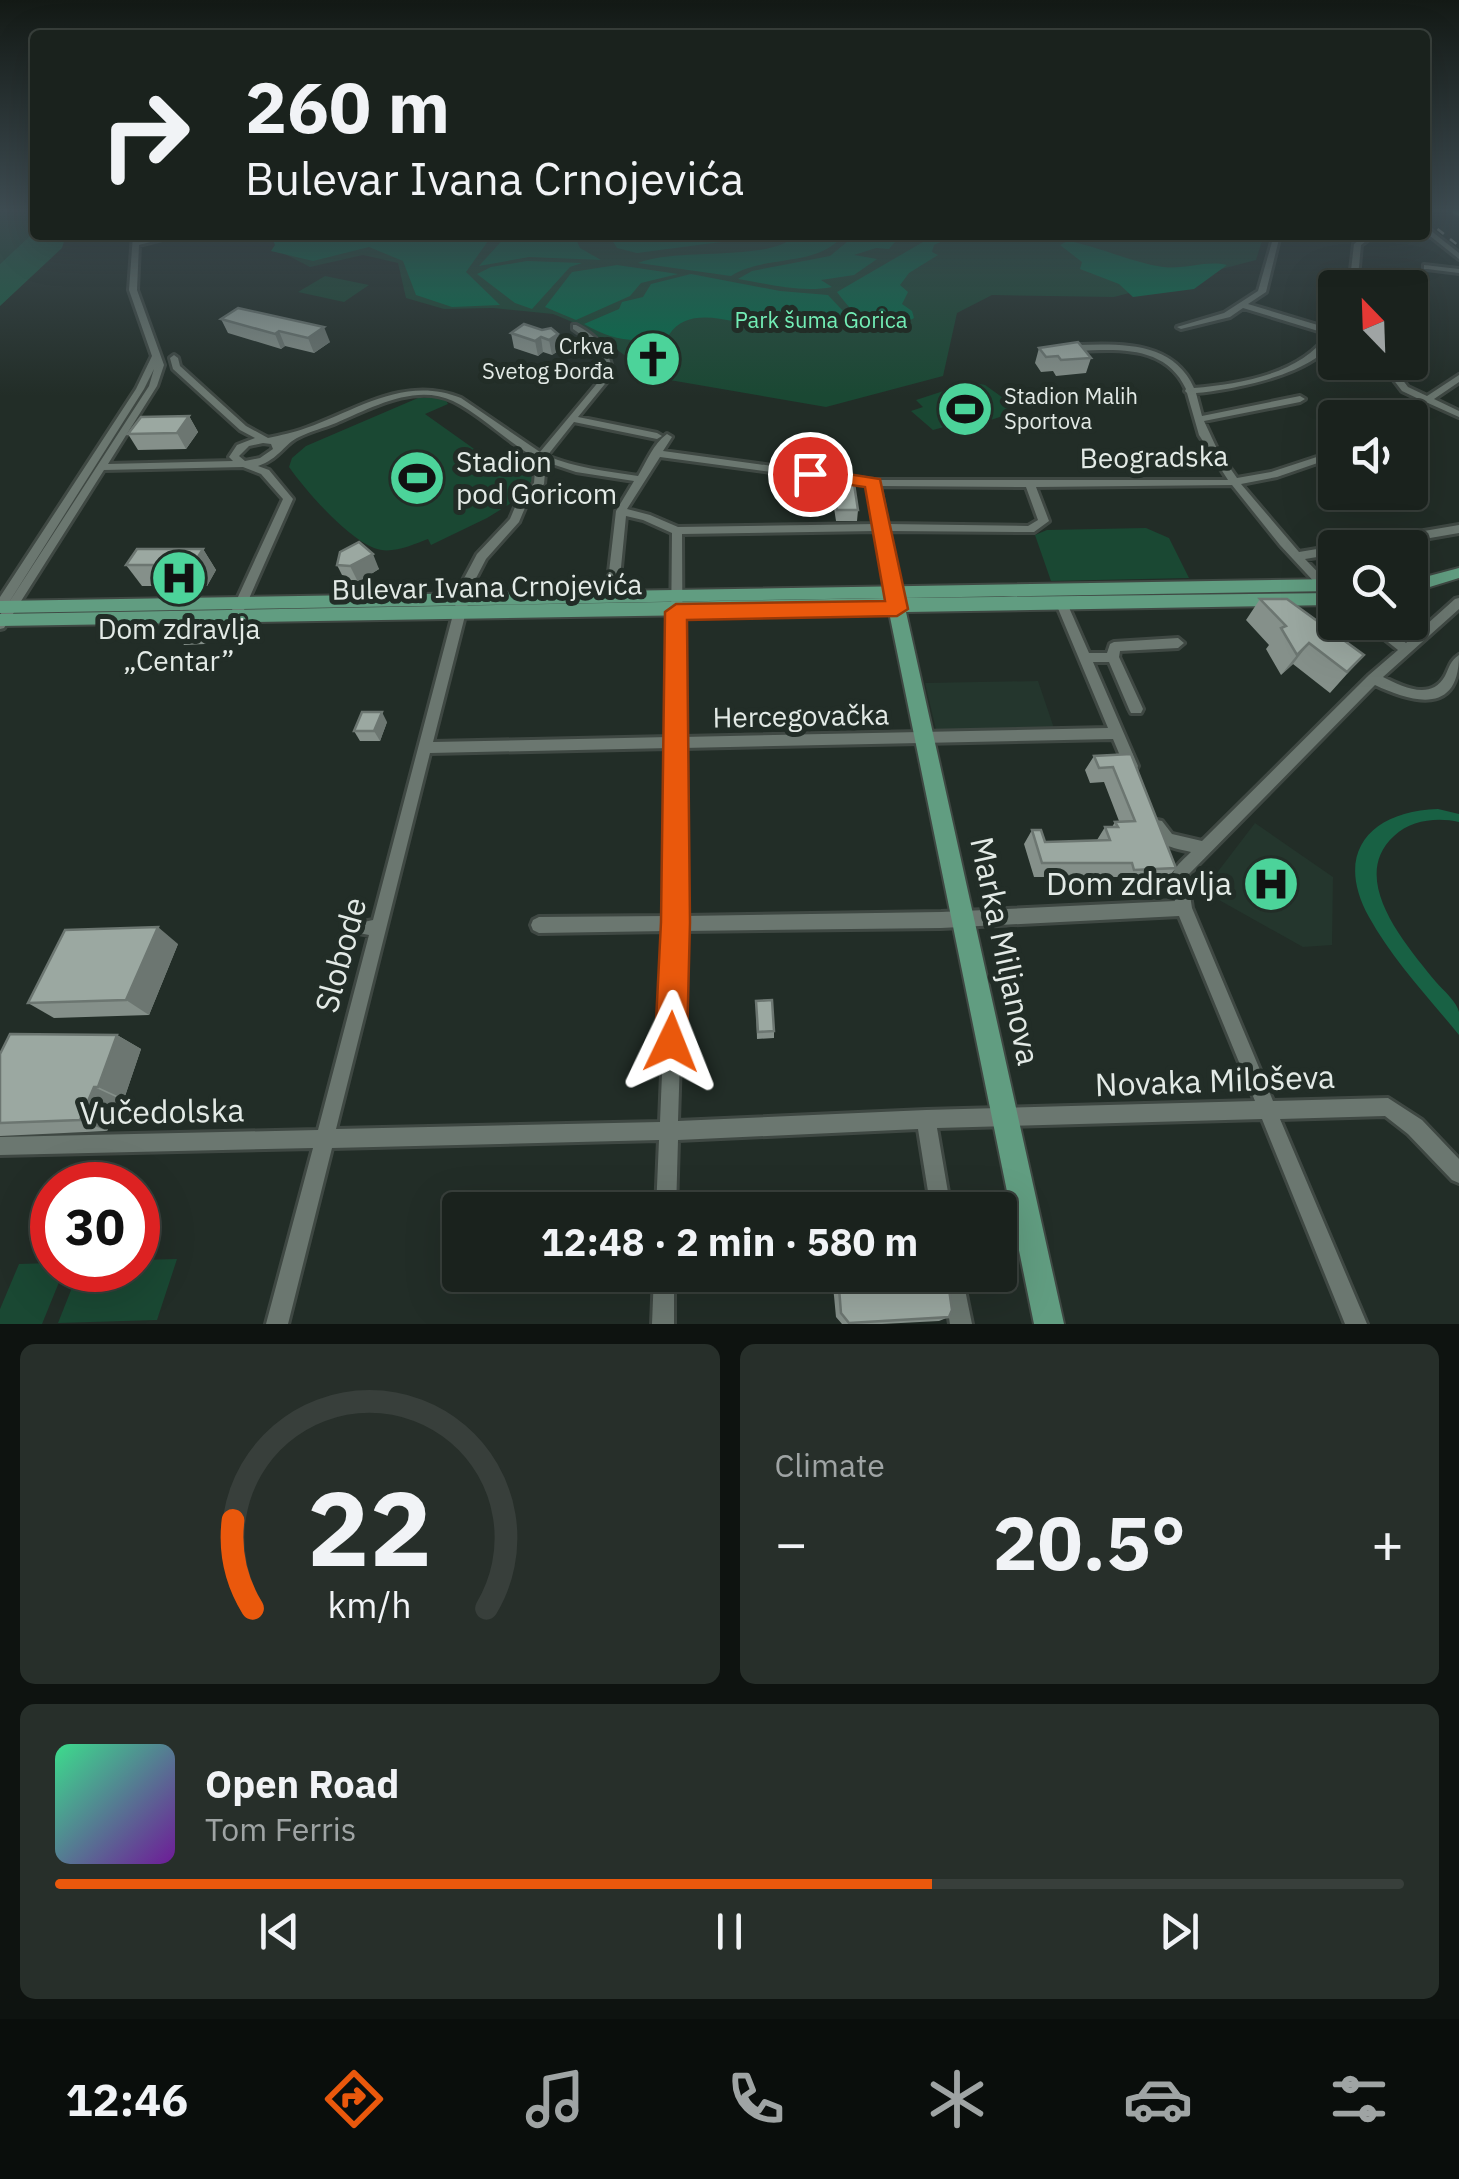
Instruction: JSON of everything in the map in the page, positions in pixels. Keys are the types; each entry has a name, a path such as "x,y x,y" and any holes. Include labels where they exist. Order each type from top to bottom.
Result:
{"main road":[{"path":"1428,569 1459,560"},
{"path":"1428,582 1459,573"},
{"name":"Bulevar Ivana Crnojevića","path":"3,614 1318,592"},
{"name":"Bulevar Ivana Crnojevića","path":"896,601 1063,606 1318,593"},
{"name":"Bulevar Ivana Crnojevića","path":"462,608 612,598 676,605"},
{"name":"Marka Miljanova","path":"896,601 1048,1324"}],"street":[{"path":"3,614 96,467 157,354 133,290 135,273"},
{"path":"1181,327 1223,317 1244,306 1266,288 1269,273"},
{"path":"1244,306 1318,327"},
{"name":"Slobode","path":"277,1324 325,1138 372,928 426,748 474,566 515,520 522,502 539,484 541,457 609,374 608,358 596,342 576,328"},
{"path":"1078,348 1128,348 1152,353 1180,370 1203,434 1236,482 1318,577"},
{"path":"1189,391 1287,371 1318,352"},
{"path":"174,358 187,378 243,428 273,446"},
{"path":"1428,400 1459,378"},
{"path":"1397,380 1425,400"},
{"path":"200,464 241,447 273,446 391,396 444,392 541,457 638,479"},
{"path":"1200,420 1300,399"},
{"path":"1428,401 1459,414"},
{"path":"572,419 662,436 620,511 612,598"},
{"path":"243,428 247,437 234,457 275,481"},
{"path":"96,467 264,462 273,446"},
{"path":"238,612 288,502 270,464 273,446"},
{"name":"Beogradska","path":"655,453 874,483 1236,482 1318,460"},
{"path":"874,483 896,601"},
{"path":"620,511 677,531 881,527 1030,530 1044,521 1030,484"},
{"path":"1428,534 1459,529"},
{"path":"666,1192 676,922 677,531"},
{"path":"1298,556 1318,553"},
{"path":"1356,1324 1184,908 1179,874 1373,678 1457,602"},
{"path":"1063,606 1139,784"},
{"path":"1393,640 1404,648"},
{"path":"1136,709 1112,657 1114,647 1178,644"},
{"path":"1086,658 1112,657"},
{"path":"1373,678 1408,694 1426,696 1444,687 1459,660"},
{"name":"Hercegovačka","path":"426,748 1118,733"},
{"path":"1154,818 1168,840 1206,848"},
{"path":"539,924 964,918 1184,908"},
{"name":"Novaka Miloševa","path":"325,1138 668,1131 926,1119 1388,1106 1415,1127 1459,1173"},
{"path":"926,1119 939,1192"},
{"name":"Vučedolska","path":"0,1146 325,1138"},
{"path":"663,1324 664,1292"},
{"path":"955,1292 960,1324"}],"shaded area":[{"path":"0,273 36,273 0,306"},
{"path":"1038,681 1055,731 937,734 925,683"},
{"path":"1438,809 1459,814 1459,822 1425,821 1408,826 1381,853 1377,872 1386,912 1458,1008 1459,1035 1378,933 1359,894 1355,873 1357,855 1377,827 1414,812"},
{"name":"Dom zdravlja","path":"1255,823 1333,877 1332,945 1303,947 1203,891"}],"green space":[{"name":"Park šuma Gorica","path":"400,273 1207,273 1114,297 992,295 957,313 943,376 826,407 658,378 582,326 553,314 493,308 444,309 406,298"},
{"path":"408,273 467,273 500,305 452,307 416,295"},
{"path":"565,273 532,309 515,303 477,274"},
{"path":"571,273 678,274 641,283 630,296 576,320 545,307"},
{"path":"749,273 857,273 821,280 832,287 820,289 738,279"},
{"path":"870,273 909,273 900,285 908,292 902,304 912,311 914,318 889,327 870,324 837,292"},
{"path":"1090,273 1216,273 1194,289 1133,297 1119,284"},
{"path":"691,274 780,291 828,295 843,311 843,321 807,322 781,330 721,319 692,319 679,324 669,335 635,340 605,334 584,324 619,309 622,302 643,297 651,284"},
{"path":"325,276 369,285 344,302 298,292"},
{"name":"Stadion Malih Sportova","path":"971,382 985,385 1013,405 1009,414 951,433 944,427 933,430 911,411 923,407 916,400"},
{"name":"Stadion pod Goricom","path":"418,398 445,398 448,404 425,414 508,473 530,461 539,466 535,483 521,490 526,494 487,518 431,545 428,539 381,550 339,524 289,467 292,458 306,446"},
{"path":"1146,528 1169,538 1189,578 1051,581 1035,535 1047,530"},
{"path":"160,1259 177,1259 157,1320 58,1323 70,1292 160,1292"},
{"path":"19,1264 30,1264 30,1292 55,1292 42,1324 0,1324 0,1309"}],"building":[{"path":"238,308 324,327 308,338 279,331 275,334 221,319"},
{"path":"524,324 542,330 551,328 558,334 549,340 541,337 535,341 511,333"},
{"path":"1078,342 1091,358 1061,360 1058,356 1046,357 1039,348"},
{"path":"189,416 177,433 128,434 141,417"},
{"path":"854,484 858,510 837,510 833,485"},
{"path":"359,542 373,554 350,566 337,565 340,552"},
{"path":"137,549 203,549 193,565 126,565"},
{"path":"1260,599 1287,599 1318,622 1318,640 1343,640 1364,655 1347,672 1309,643 1297,655 1281,628 1286,626"},
{"path":"182,625 202,625 197,634 177,634"},
{"path":"362,712 382,712 374,731 354,731"},
{"path":"1131,754 1176,868 1134,870 1132,863 1042,863 1032,830 1041,830 1045,842 1110,840 1105,827 1135,821 1113,767 1099,768 1094,756"},
{"path":"158,927 126,1000 28,1003 65,930"},
{"path":"772,1000 774,1031 758,1032 756,1001"},
{"path":"10,1034 117,1035 98,1087 94,1087 80,1120 0,1123 0,1054"},
{"path":"839,1292 949,1292 952,1310 949,1317 849,1323 841,1313"}],"place":[{"name":"Crkva Svetog Đorđa","path":"653,359"},
{"name":"Stadion Malih Sportova","path":"965,409"},
{"name":"Stadion pod Goricom","path":"417,478"},
{"name":"Dom zdravlja „Centar”","path":"179,578"},
{"name":"Dom zdravlja","path":"1271,884"}],"route":[{"path":"671,1042 676,922 676,612 897,609 874,483 810,474"}]}
